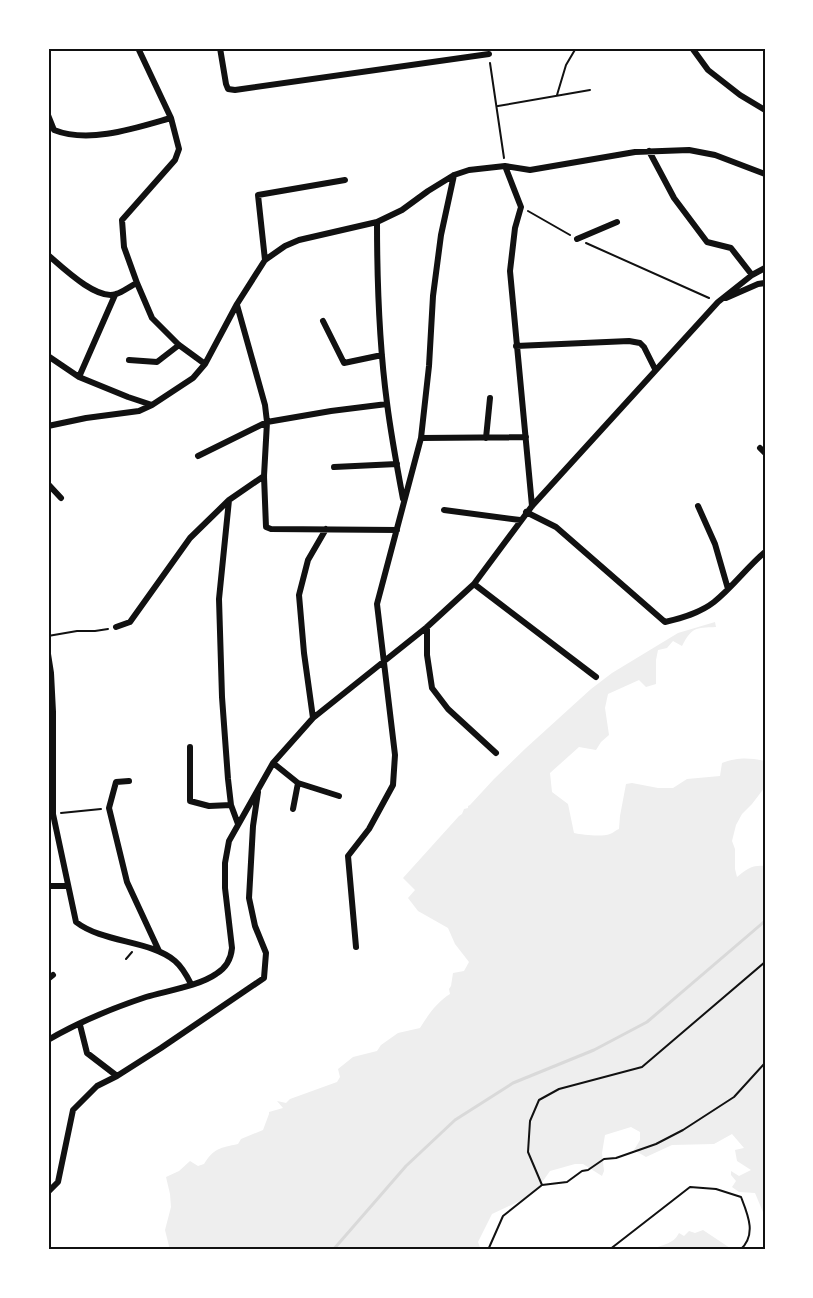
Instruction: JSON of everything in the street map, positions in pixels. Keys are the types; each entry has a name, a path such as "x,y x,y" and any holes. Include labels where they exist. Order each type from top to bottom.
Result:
{"street":[{"path":"138,48 171,118 179,149 175,160 122,220 124,248 152,318 179,345 205,364"},
{"path":"220,48 228,89 252,88 489,54"},
{"path":"692,48 708,70 740,95 765,110"},
{"path":"48,115 54,130 79,136 99,135 171,118"},
{"path":"48,426 139,411 152,405 193,378 205,364 237,304 265,260 285,246 299,240 377,222 402,210 454,175 469,170 505,166 530,170 580,160 649,151 689,150 715,155 765,174"},
{"path":"649,151 674,198 707,242 731,248 752,274"},
{"path":"505,166 521,207 515,228 510,272 532,506"},
{"path":"356,947 348,856 369,829 393,785 395,755 377,604 421,438 429,366 434,286 441,235 454,175"},
{"path":"265,260 258,195 345,180"},
{"path":"377,222 377,281 382,355 387,405 404,502"},
{"path":"577,239 617,222"},
{"path":"48,255 79,281 107,295 116,295 137,283"},
{"path":"48,1040 108,1011 204,981 226,966 231,957 232,948 225,888 225,863 229,841 273,763 313,718 427,627 474,584 526,512 717,302 752,274 765,268"},
{"path":"717,302 765,283"},
{"path":"79,377 116,295"},
{"path":"237,304 265,405 267,422 264,476 266,527 271,529 397,530"},
{"path":"323,321 344,363 382,355"},
{"path":"516,346 629,341 640,343 644,347 656,369"},
{"path":"129,360 157,362 179,345"},
{"path":"48,356 79,377 152,405"},
{"path":"486,438 490,398"},
{"path":"198,456 267,422 331,411 387,405"},
{"path":"421,438 526,437"},
{"path":"334,467 397,464"},
{"path":"116,627 130,622 190,538 229,500 264,476"},
{"path":"48,484 61,498"},
{"path":"229,500 219,599 222,697 231,805 238,825"},
{"path":"698,506 715,544 728,589"},
{"path":"444,510 520,520"},
{"path":"526,512 556,528 665,622 687,617 712,604 765,552"},
{"path":"313,718 299,595 308,560 326,529"},
{"path":"474,584 596,677"},
{"path":"427,627 427,655 432,688 448,709 496,753"},
{"path":"48,654 53,711 53,814 76,922 91,931 159,951 176,961 191,984"},
{"path":"190,747 190,801 209,806 231,805"},
{"path":"273,763 298,783 339,796"},
{"path":"129,781 116,782 109,808 127,882 159,951"},
{"path":"293,808 298,783"},
{"path":"48,1192 58,1182 73,1110 97,1086 162,1048 264,978 266,953 255,926 249,898 253,826 259,786"},
{"path":"48,886 68,886"},
{"path":"80,1025 87,1053 117,1076"}],"path":[{"path":"557,96 566,65 576,48"},
{"path":"489,54 505,166"},
{"path":"497,106 590,90"},
{"path":"521,207 577,239 717,302"},
{"path":"48,636 116,627"},
{"path":"53,814 109,808"},
{"path":"542,1185 528,1152 530,1121 539,1100 558,1089 642,1067 765,962"},
{"path":"488,1250 503,1216 542,1185 567,1182 604,1159 616,1158 656,1144 683,1130 734,1097 765,1062"},
{"path":"609,1250 690,1187 716,1189 741,1197 751,1223 747,1244 740,1250"}],"shaded area":[{"path":"715,622 716,627 699,628 692,632 682,646 673,641 667,648 658,650 656,684 646,687 639,680 608,694 605,708 609,735 596,750 579,747 550,773 552,792 568,804 574,833 602,835 619,829 626,784 673,788 687,779 720,776 722,763 728,761 754,759 765,761 765,787 742,814 736,825 732,841 735,849 737,877 752,867 765,866 765,1217 755,1193 739,1192 732,1187 736,1181 731,1171 739,1176 751,1170 737,1161 735,1150 744,1148 732,1134 714,1144 672,1145 646,1157 634,1150 640,1140 640,1132 631,1127 605,1135 602,1176 583,1164 550,1171 538,1188 524,1199 492,1214 478,1242 481,1250 168,1250 165,1230 171,1207 166,1177 179,1171 190,1161 198,1166 204,1164 218,1150 238,1144 241,1139 263,1130 269,1112 283,1108 277,1101 286,1103 290,1099 337,1082 340,1077 338,1069 353,1057 377,1051 381,1045 398,1033 420,1028 433,1009 450,994 453,973 464,971 469,962 455,944 448,928 418,911 408,898 415,890 403,878 462,814 464,809 468,808 526,748 591,689 612,673 678,633"},
{"path":"703,1230 733,1250 651,1250 670,1242 679,1233 684,1236 689,1231 695,1233"}],"waterway":[{"path":"333,1250 406,1166 455,1120 513,1083 594,1050 647,1022 765,921"}]}
